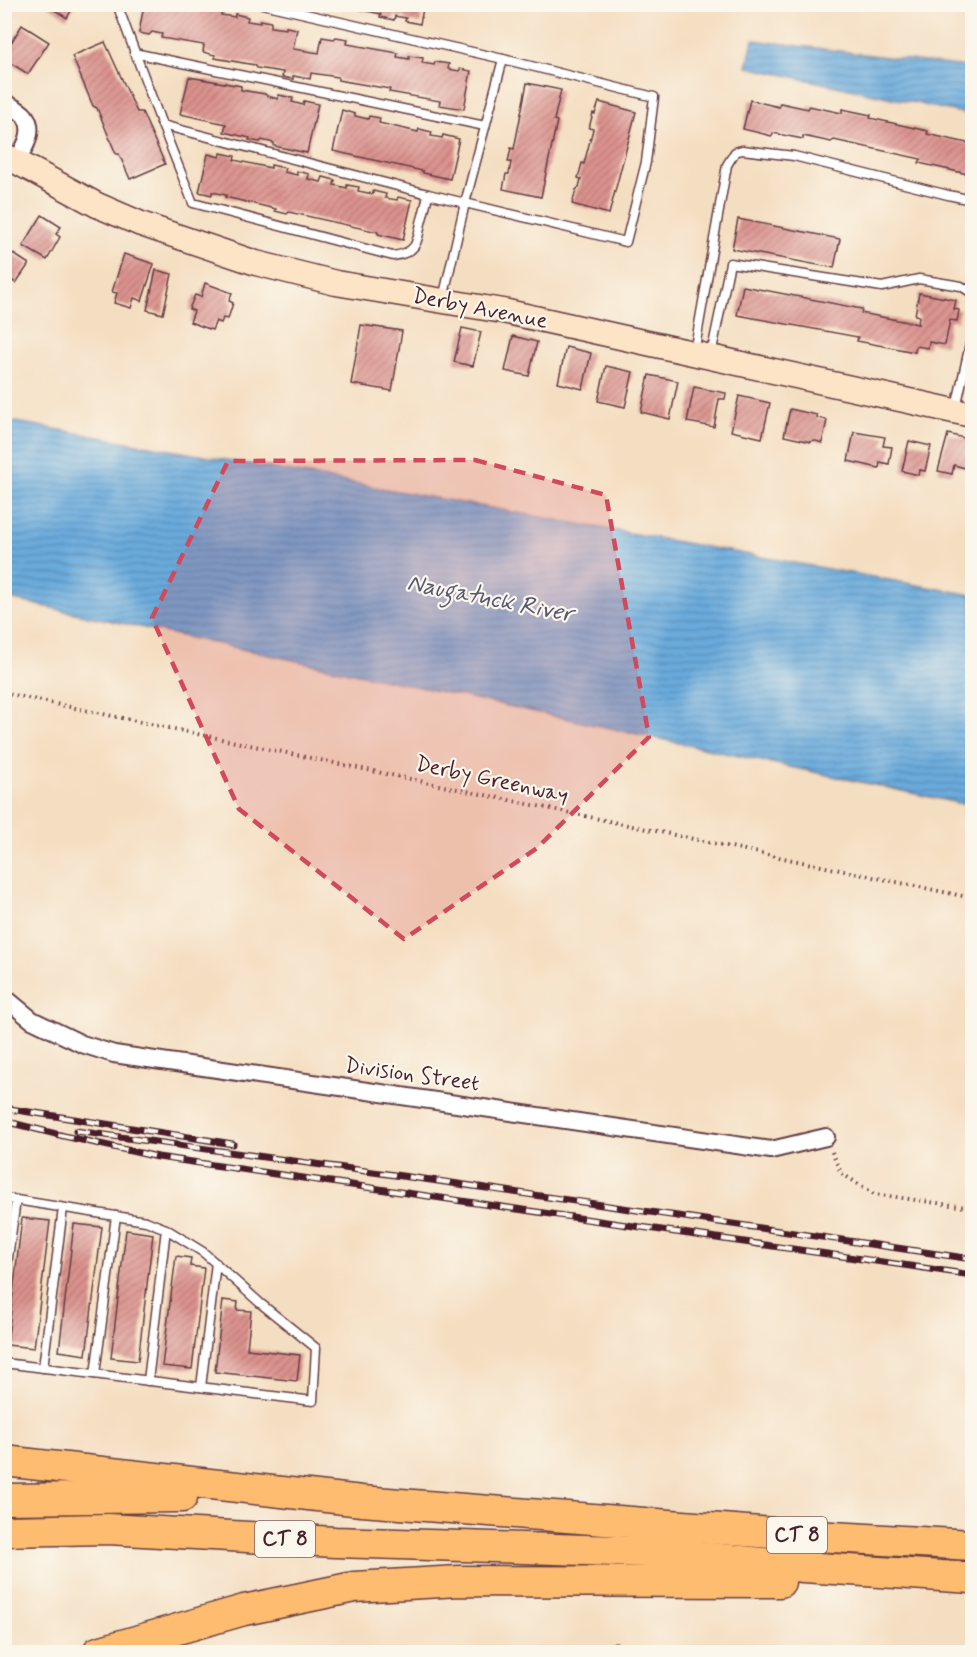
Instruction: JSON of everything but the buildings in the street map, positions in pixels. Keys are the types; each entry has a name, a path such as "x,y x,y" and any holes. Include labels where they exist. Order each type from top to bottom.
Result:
{"highway":[{"path":"4,1461 362,1501"},
{"name":"CT 8","path":"4,1499 176,1497 362,1501 798,1535 972,1545"},
{"name":"CT 8","path":"4,1531 108,1529 335,1542 647,1552 803,1567 972,1578"},
{"path":"98,1653 244,1610 354,1587 459,1581 972,1583"}],"main road":[{"name":"Derby Avenue","path":"10,159 97,205 141,224 256,263 336,283 503,311 964,413"}],"street":[{"path":"4,102 25,116 30,129 26,145 10,159"},
{"name":"Division Street","path":"4,997 32,1020 82,1044 114,1054 771,1150 826,1137"}],"lane":[{"path":"117,4 193,203 393,256 405,255 414,249 419,239 428,194"},
{"path":"162,125 428,194 626,242 646,162 654,97 503,59 262,4"},
{"path":"134,53 486,126"},
{"path":"443,300 465,203 503,59"},
{"path":"702,356 727,165 735,152 742,150 794,156 972,200"},
{"path":"702,356 730,263 882,287 919,279 961,285 972,293"},
{"path":"964,413 972,335"},
{"path":"4,1198 146,1221 166,1229 203,1251 260,1303 316,1348 313,1401 4,1363"},
{"path":"4,1286 16,1200"},
{"path":"43,1368 63,1208"},
{"path":"95,1374 116,1216"},
{"path":"148,1381 166,1229"},
{"path":"201,1388 216,1263"}],"path":[{"name":"Derby Greenway","path":"4,693 972,898"},
{"path":"826,1137 841,1173 874,1194 972,1208"}],"highlighted area":[{"path":"475,460 606,495 649,737 537,848 404,939 239,809 152,618 228,461"}],"water":[{"path":"753,40 972,68 972,115 747,67"},
{"name":"Naugatuck River","path":"5,420 972,595 972,806 5,598"}],"railway":[{"path":"4,1108 233,1144"},
{"path":"4,1121 158,1157 972,1275"},
{"path":"76,1131 972,1259"}]}
